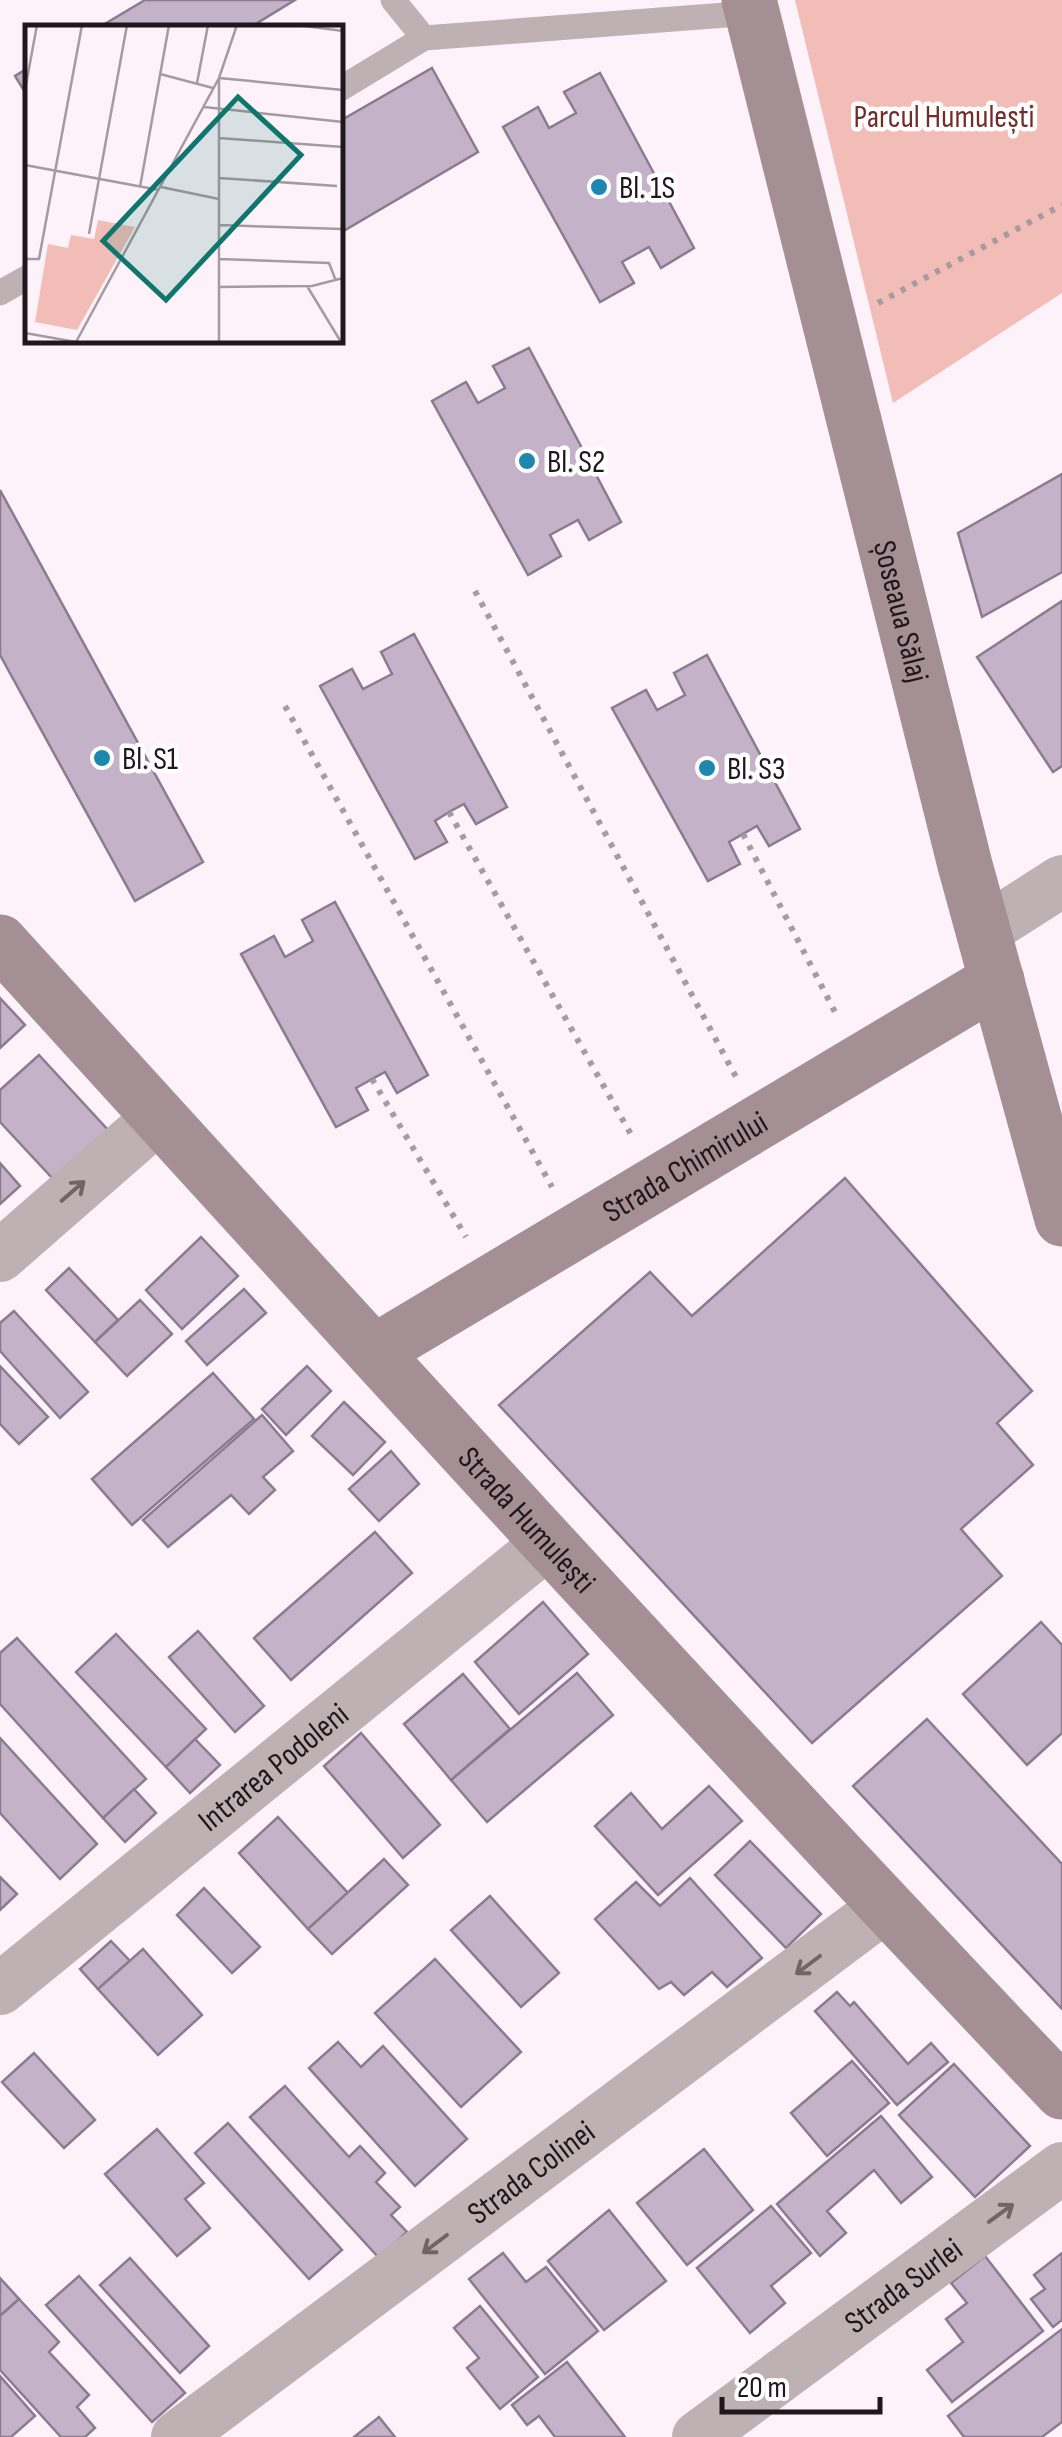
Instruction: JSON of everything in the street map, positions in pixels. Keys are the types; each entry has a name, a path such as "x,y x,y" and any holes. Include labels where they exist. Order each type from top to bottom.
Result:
{"street":[{"name":"Șoseaua Sălaj","path":"750,7 990,955 1062,1220"},
{"name":"Strada Chimirului","path":"374,1352 860,1062 990,955 1062,881"},
{"name":"Strada Humulești","path":"0,942 548,1543 1062,2092"},
{"path":"0,1256 158,1116"},
{"name":"Intrarea Podoleni","path":"0,1989 548,1543"},
{"name":"Strada Colinei","path":"177,2437 886,1906"},
{"name":"Strada Surlei","path":"698,2437 1062,2168"}],"lane":[{"path":"393,0 424,38"},
{"path":"342,88 424,38 750,7"},
{"path":"0,293 25,278"}],"path":[{"path":"830,328 1062,205"},
{"path":"475,592 761,1122"},
{"path":"285,706 576,1232"},
{"path":"449,812 658,1182"},
{"path":"744,834 860,1062"},
{"path":"372,1079 492,1282"}],"green space":[{"name":"Parcul Humulești","path":"795,0 1062,0 1062,293 893,403"}],"building":[{"path":"145,0 295,0 254,25 103,25"},
{"path":"432,68 478,152 342,232 342,120"},
{"path":"25,70 25,92 15,76"},
{"name":"Bl. 1S","path":"600,73 694,248 661,268 649,247 622,262 634,283 600,302 503,127 538,107 549,128 576,113 564,92"},
{"name":"Bl. S2","path":"529,348 621,522 589,540 578,520 550,535 561,556 528,575 432,401 466,382 478,403 505,388 493,366"},
{"path":"1062,474 1062,572 982,617 958,533"},
{"name":"Bl. S1","path":"0,490 203,862 135,901 0,655"},
{"path":"1062,601 1062,766 1053,772 977,657"},
{"path":"414,634 507,807 476,824 464,804 449,812 435,821 447,842 415,859 320,686 352,669 363,689 392,674 381,652"},
{"name":"Bl. S3","path":"707,655 800,829 769,846 757,826 729,842 740,864 708,881 612,708 646,690 657,710 685,695 674,673"},
{"path":"335,902 428,1075 397,1093 385,1072 356,1088 368,1110 336,1127 241,954 274,936 285,957 313,941 302,920"},
{"path":"0,998 25,1025 0,1048"},
{"path":"39,1055 108,1130 54,1180 0,1122 0,1090"},
{"path":"0,1163 20,1186 0,1204"},
{"path":"845,1178 1032,1391 997,1423 1033,1465 961,1529 1002,1576 812,1743 499,1405 650,1272 692,1316"},
{"path":"201,1237 238,1276 182,1329 146,1290"},
{"path":"69,1268 118,1320 95,1342 46,1290"},
{"path":"244,1289 266,1313 207,1365 186,1341"},
{"path":"140,1300 172,1334 127,1376 95,1342"},
{"path":"14,1311 88,1392 60,1418 0,1351 0,1323"},
{"path":"0,1366 48,1417 19,1444 0,1424"},
{"path":"307,1366 331,1391 286,1435 262,1409"},
{"path":"213,1373 254,1419 132,1525 92,1479"},
{"path":"344,1402 385,1442 353,1475 312,1436"},
{"path":"262,1415 293,1451 263,1477 275,1490 249,1514 231,1495 168,1547 143,1520"},
{"path":"391,1451 419,1484 379,1521 349,1489"},
{"path":"375,1532 412,1573 291,1680 254,1638"},
{"path":"543,1602 588,1654 519,1714 475,1662"},
{"path":"1041,1622 1062,1645 1062,1733 1027,1765 963,1694"},
{"path":"198,1631 264,1706 235,1732 169,1657"},
{"path":"116,1634 206,1729 166,1767 76,1672"},
{"path":"17,1638 146,1779 103,1818 0,1704 0,1653"},
{"path":"577,1673 613,1715 487,1822 451,1780"},
{"path":"463,1674 510,1729 451,1780 404,1724"},
{"path":"927,1719 1062,1864 1062,2009 853,1786"},
{"path":"361,1733 440,1825 403,1858 324,1766"},
{"path":"0,1738 97,1844 60,1879 0,1813"},
{"path":"195,1739 220,1765 190,1793 166,1767"},
{"path":"709,1786 742,1821 658,1895 595,1826 631,1793 662,1829"},
{"path":"134,1789 156,1813 125,1842 103,1818"},
{"path":"278,1817 348,1893 308,1929 239,1853"},
{"path":"750,1841 821,1914 786,1948 715,1875"},
{"path":"384,1859 408,1885 332,1954 308,1929"},
{"path":"0,1877 17,1894 0,1910"},
{"path":"690,1878 762,1958 727,1987 712,1972 684,1995 671,1982 659,1989 595,1919 636,1882 660,1906"},
{"path":"204,1888 260,1947 232,1973 177,1915"},
{"path":"490,1896 559,1973 521,2007 451,1930"},
{"path":"111,1941 130,1961 98,1989 80,1969"},
{"path":"143,1949 202,2015 158,2055 98,1989"},
{"path":"435,1959 521,2052 461,2107 375,2013"},
{"path":"837,1992 850,2006 854,2002 908,2064 931,2043 948,2062 897,2105 815,2011"},
{"path":"338,2042 361,2067 383,2046 467,2139 415,2186 309,2068"},
{"path":"34,2053 95,2120 64,2148 2,2082"},
{"path":"852,2061 889,2103 827,2156 791,2113"},
{"path":"954,2064 1030,2146 975,2197 899,2115"},
{"path":"285,2086 349,2157 360,2146 385,2173 376,2182 400,2207 391,2215 407,2232 379,2258 250,2117"},
{"path":"881,2116 932,2177 901,2203 874,2170 827,2211 846,2233 820,2256 777,2204"},
{"path":"228,2123 342,2250 309,2279 195,2153"},
{"path":"157,2129 204,2183 185,2199 210,2228 177,2256 105,2174"},
{"path":"704,2149 753,2210 687,2265 637,2203"},
{"path":"771,2206 811,2253 771,2286 785,2303 750,2333 697,2268"},
{"path":"609,2210 666,2281 604,2330 548,2261"},
{"path":"503,2253 526,2282 546,2267 598,2331 545,2374 469,2279"},
{"path":"1062,2253 1062,2320 1053,2327 1031,2299 1045,2289 1034,2275"},
{"path":"985,2256 1043,2331 952,2402 927,2370 963,2342 946,2319 967,2303 951,2283"},
{"path":"130,2258 209,2346 180,2373 100,2285"},
{"path":"79,2276 185,2393 152,2422 46,2305"},
{"path":"0,2278 19,2299 0,2316"},
{"path":"19,2299 59,2342 49,2352 89,2395 77,2407 95,2428 85,2437 61,2437 0,2370 0,2316"},
{"path":"480,2306 538,2377 500,2409 467,2368 479,2358 454,2328"},
{"path":"1062,2329 1062,2422 1042,2437 964,2437 948,2416"},
{"path":"567,2362 625,2437 555,2437 539,2416 527,2425 512,2405"},
{"path":"0,2376 35,2416 11,2437 0,2437"},
{"path":"379,2417 395,2437 354,2437"}],"place":[{"name":"Bl. 1S","path":"599,187"},
{"name":"Bl. S2","path":"527,461"},
{"name":"Bl. S1","path":"102,758"},
{"name":"Bl. S3","path":"707,768"}]}
